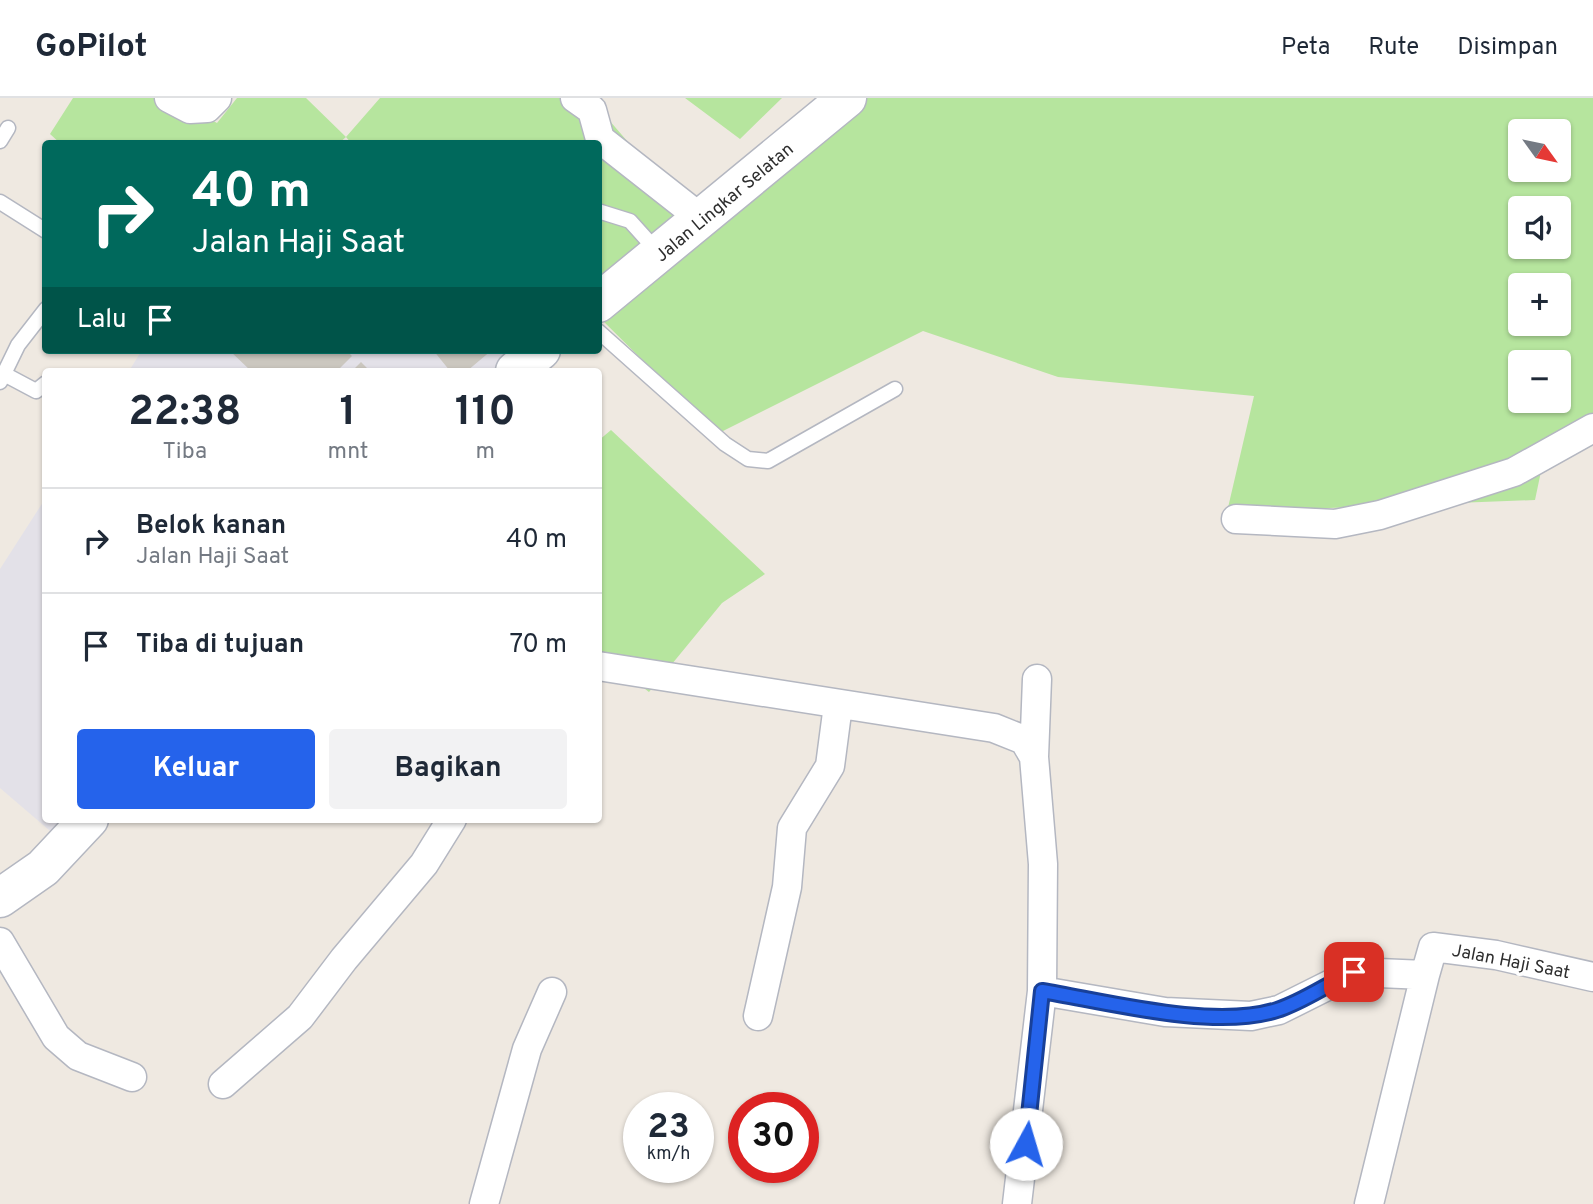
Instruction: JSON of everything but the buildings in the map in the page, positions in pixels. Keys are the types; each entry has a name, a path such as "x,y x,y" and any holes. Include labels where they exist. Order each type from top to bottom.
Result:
{"main road":[{"name":"Jalan Lingkar Selatan","path":"602,300 661,255 847,98"},
{"path":"519,368 536,354"},
{"path":"0,898 43,867 85,823"}],"street":[{"path":"169,98 190,109 207,108 217,98"},
{"path":"575,98 592,110 601,140"},
{"path":"602,141 703,220"},
{"path":"1236,519 1335,524 1380,515 1514,472 1593,428"},
{"path":"602,667 994,727 1024,740 1034,757"},
{"path":"1017,1204 1042,991 1043,864 1034,757 1037,680"},
{"path":"758,1016 787,887 792,828 830,766 838,705"},
{"path":"223,1084 300,1017 344,959 424,864 450,823"},
{"path":"0,942 56,1037 78,1056 132,1077"},
{"name":"Jalan Haji Saat","path":"1425,975 1433,947 1496,955 1593,977"},
{"path":"1042,991 1165,1012 1251,1016 1279,1010 1354,972 1425,975 1368,1204"},
{"path":"484,1204 527,1049 552,992"}],"lane":[{"path":"0,141 8,128"},
{"path":"0,202 42,228"},
{"path":"602,212 630,221 661,255"},
{"path":"42,314 18,345 2,378 36,391 42,386"},
{"path":"602,335 725,444 748,459 768,461 895,389"}],"shaded area":[{"path":"140,354 545,354 528,368 131,368"},
{"path":"42,504 42,823 80,823 63,842 0,788 0,569"}],"green space":[{"path":"73,98 172,98 217,123 237,98 306,98 346,137 343,140 57,140 50,134"},
{"path":"380,98 590,98 697,222 836,98 1593,98 1593,436 1548,438 1535,500 1227,512 1254,396 1058,377 923,331 717,434 602,320 602,140 349,140 346,137"},
{"path":"685,98 782,98 740,139"},
{"path":"611,430 765,574 722,603 649,692 602,655 602,438"}],"route":[{"path":"1026,1144 1042,991 1165,1012 1251,1016 1279,1010 1354,972"}]}
